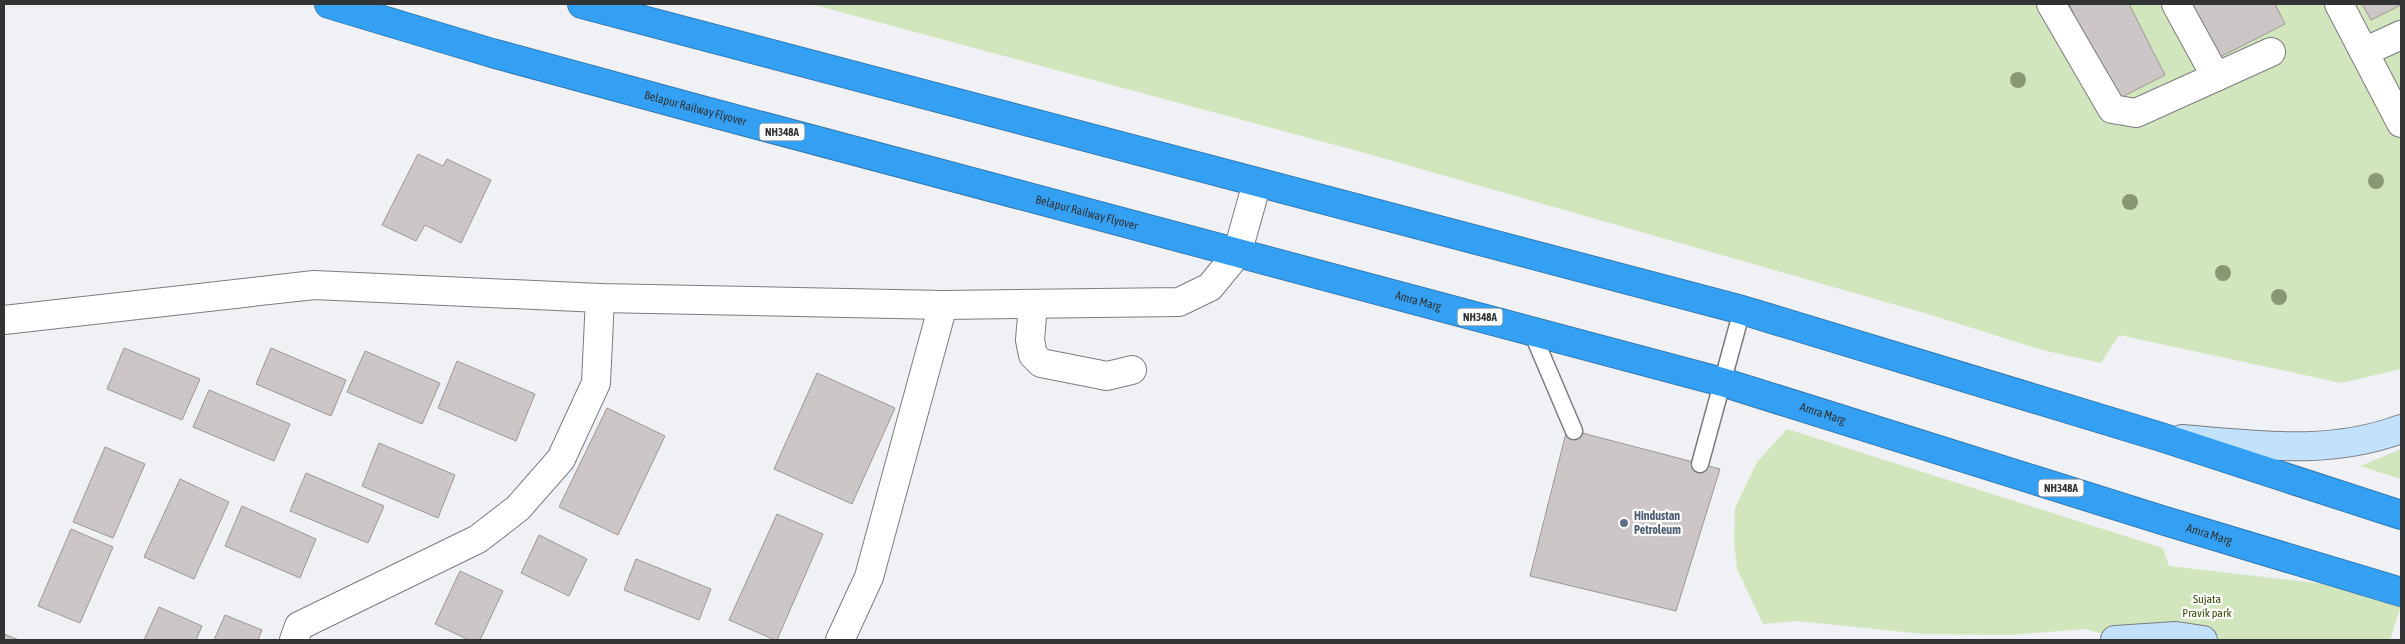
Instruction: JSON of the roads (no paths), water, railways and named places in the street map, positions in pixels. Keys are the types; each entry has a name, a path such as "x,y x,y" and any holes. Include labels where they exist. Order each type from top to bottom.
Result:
{"highway":[{"name":"Belapur Railway Flyover","path":"328,4 502,56 1237,254"},
{"path":"582,4 1742,310 2161,437 2401,515"},
{"name":"Amra Marg","path":"1237,254 1722,382 2165,521 2401,592"}],"main road":[{"path":"2161,437 2299,448 2350,444 2401,429"},
{"path":"2115,640 2176,636 2203,640"}],"street":[{"path":"2051,4 2112,109 2136,113 2271,52"},
{"path":"2176,4 2216,77"},
{"path":"2339,4 2401,123"},
{"path":"2364,52 2401,35"},
{"path":"4,320 314,285 600,298 943,305 1179,302 1210,287 1237,254 1257,183"},
{"path":"294,640 300,626 478,539 518,508 561,459 596,383 600,298"},
{"path":"1033,304 1030,340 1032,355 1041,363 1106,376 1132,370"},
{"path":"840,640 869,577 943,305"}],"lane":[{"path":"1700,464 1742,310"},
{"path":"1530,330 1574,431"}],"place":[{"name":"Hindustan Petroleum","path":"1624,523"}],"park label":[{"name":"Sujata Pravik park","path":"2207,606"}]}
